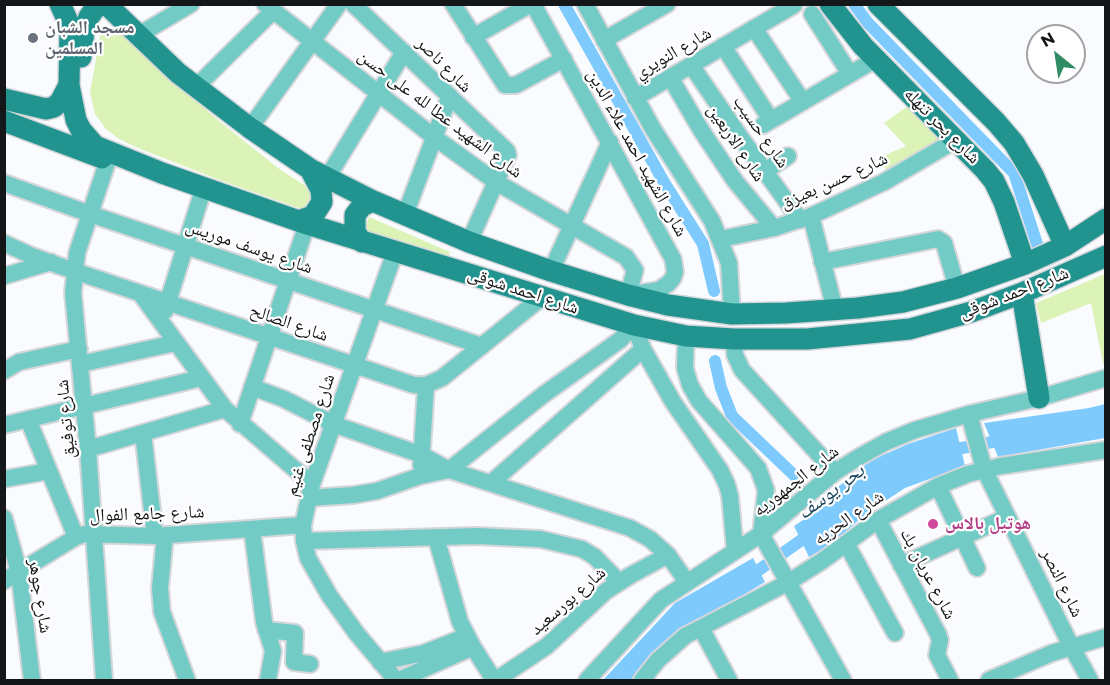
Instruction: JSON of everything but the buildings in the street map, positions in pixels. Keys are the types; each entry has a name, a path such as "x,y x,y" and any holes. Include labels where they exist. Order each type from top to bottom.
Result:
{"main road":[{"name":"شارع احمد شوقى","path":"60,4 69,26 69,85 76,120 95,146 362,242 470,273 541,298 634,325 686,336 734,339 807,339 910,329 970,312 1022,293 1106,256"},
{"path":"98,4 84,30 81,65 82,109 92,131 132,161"},
{"name":"شارع احمد شوقى","path":"106,4 137,36 196,87 250,128 318,174 373,201 469,242 628,295 703,311 732,314 786,314 903,302 957,288 1025,264 1065,246 1106,219"},
{"path":"878,4 996,122 1014,143 1033,175 1065,246"},
{"name":"شارع بحر تنهله","path":"821,9 839,18 876,59 986,170 1004,202 1025,264"},
{"path":"4,99 46,109 60,102 69,85"},
{"path":"4,121 108,160 132,161"},
{"path":"303,222 313,216 322,202 318,174"},
{"path":"362,242 355,232 356,215 362,206 373,201"},
{"path":"1022,293 1039,398"},
{"path":"903,302 899,309 899,318 903,325 910,329"},
{"path":"880,305 887,311 890,320 888,327 882,333"}],"street":[{"path":"137,36 191,4"},
{"path":"250,128 339,4"},
{"name":"شارع ناصر","path":"353,4 508,153 496,182"},
{"path":"453,4 502,82 508,86 516,85 564,59"},
{"path":"473,37 532,4"},
{"name":"شارع الشهيد احمد علاء الدين","path":"532,4 610,142 675,265 673,278 664,287 628,295"},
{"name":"شارع الشهيد احمد علاء الدين","path":"585,4 635,98 721,239 729,264 732,314"},
{"path":"604,40 667,4"},
{"name":"شارع النويري","path":"635,98 794,5"},
{"path":"196,87 269,8"},
{"name":"شارع الشهيد عطا لله على حسن","path":"269,8 434,137 496,182 630,260 634,275 628,295"},
{"path":"821,9 850,75"},
{"path":"754,28 803,102"},
{"path":"723,46 767,123 876,59"},
{"path":"318,174 380,93 404,52"},
{"name":"شارع حسيب","path":"691,65 765,171 805,218"},
{"name":"شارع الاربعين","path":"670,77 701,130 735,181 774,228"},
{"path":"405,215 449,98"},
{"name":"شارع حسن بعيزق","path":"721,239 774,228 805,218 884,182 956,140"},
{"path":"551,271 610,142"},
{"path":"765,171 788,156"},
{"name":"شارع توفيق","path":"104,681 88,449 73,293 77,253 108,160"},
{"path":"469,242 496,182"},
{"name":"شارع يوسف موريس","path":"4,183 482,346"},
{"path":"161,323 204,187"},
{"path":"805,218 822,262 835,310"},
{"path":"240,424 303,222"},
{"path":"822,262 938,239 944,243 957,288"},
{"name":"شارع الصالح","path":"4,243 74,271 268,337 414,386 426,385"},
{"name":"شارع مصطفى غنيم","path":"303,533 310,491 395,252"},
{"path":"4,276 51,262"},
{"path":"140,293 225,410 310,491 353,495 449,470 543,395 620,340 634,325 643,349 673,402 720,470 727,485 735,550"},
{"path":"420,476 426,385 442,378 541,298"},
{"path":"686,336 686,368 690,385 699,401 750,457 763,478 766,500 761,534 843,681"},
{"path":"734,339 735,355 742,370 835,472"},
{"path":"4,371 19,362 80,357 176,343"},
{"path":"491,483 643,349"},
{"path":"4,425 201,378"},
{"name":"شارع الجمهوريه","path":"587,681 661,600 761,534 835,472 886,442 915,430 969,414 1039,398 1106,378"},
{"path":"252,387 284,399 333,424 422,455 449,470 630,528 650,540 668,555 687,582"},
{"path":"88,449 225,410"},
{"name":"شارع النصر","path":"969,414 984,470 1088,680"},
{"path":"28,419 76,537"},
{"path":"143,434 160,535 162,612 187,681"},
{"name":"شارع الحريه","path":"646,679 671,648 685,636 789,582 878,520 938,486 984,470 1106,450"},
{"path":"4,479 49,471"},
{"path":"938,486 976,568"},
{"path":"901,565 1007,517"},
{"name":"شارع جوهر","path":"4,518 12,577 32,681"},
{"name":"شارع عريان بك","path":"878,520 938,634 940,640 938,658 950,681"},
{"path":"252,529 266,630 273,651 268,681"},
{"name":"شارع جامع الفوال","path":"12,577 76,537 94,534 160,535 252,529 303,533 513,537 563,543 582,549 595,557 619,582"},
{"path":"303,533 308,558 329,595 357,634 397,681 470,642"},
{"path":"436,537 455,606 470,642 495,681"},
{"path":"846,543 895,633"},
{"name":"شارع بورسعيد","path":"495,681 532,658 619,582 668,555"},
{"path":"701,628 729,681"},
{"path":"266,630 295,633 294,662 310,663"},
{"path":"989,681 1071,646 1106,637"},
{"path":"380,662 470,642"}],"green space":[{"path":"112,27 219,121 282,171 317,193 310,212 138,148 119,139 105,128 95,114 90,92 101,32"},
{"path":"908,106 941,141 916,158 886,170 879,158 906,146 884,123"},
{"path":"369,217 450,252 446,263 364,234"},
{"path":"1105,274 1106,363 1103,364 1091,303 1041,323 1036,303"}],"water":[{"path":"1105,404 1105,438 998,457 984,423 1089,408"},
{"path":"956,428 965,466 905,488 867,513 830,545 809,557 794,526 811,515 839,486 872,460 908,444"},
{"path":"753,558 765,582 681,632 636,680 603,680 675,603"}],"waterway":[{"path":"564,4 665,184 703,244 714,291"},
{"path":"854,4 868,23 1014,173 1039,250"},
{"path":"715,361 721,388 732,416 797,478"},
{"name":"بحر يوسف","path":"947,451 1007,439"},
{"name":"بحر يوسف","path":"746,579 813,532"}],"place":[{"name":"مسجد الشبان المسلمين","path":"33,38"},
{"name":"هوتيل بالاس","path":"933,524"}]}
